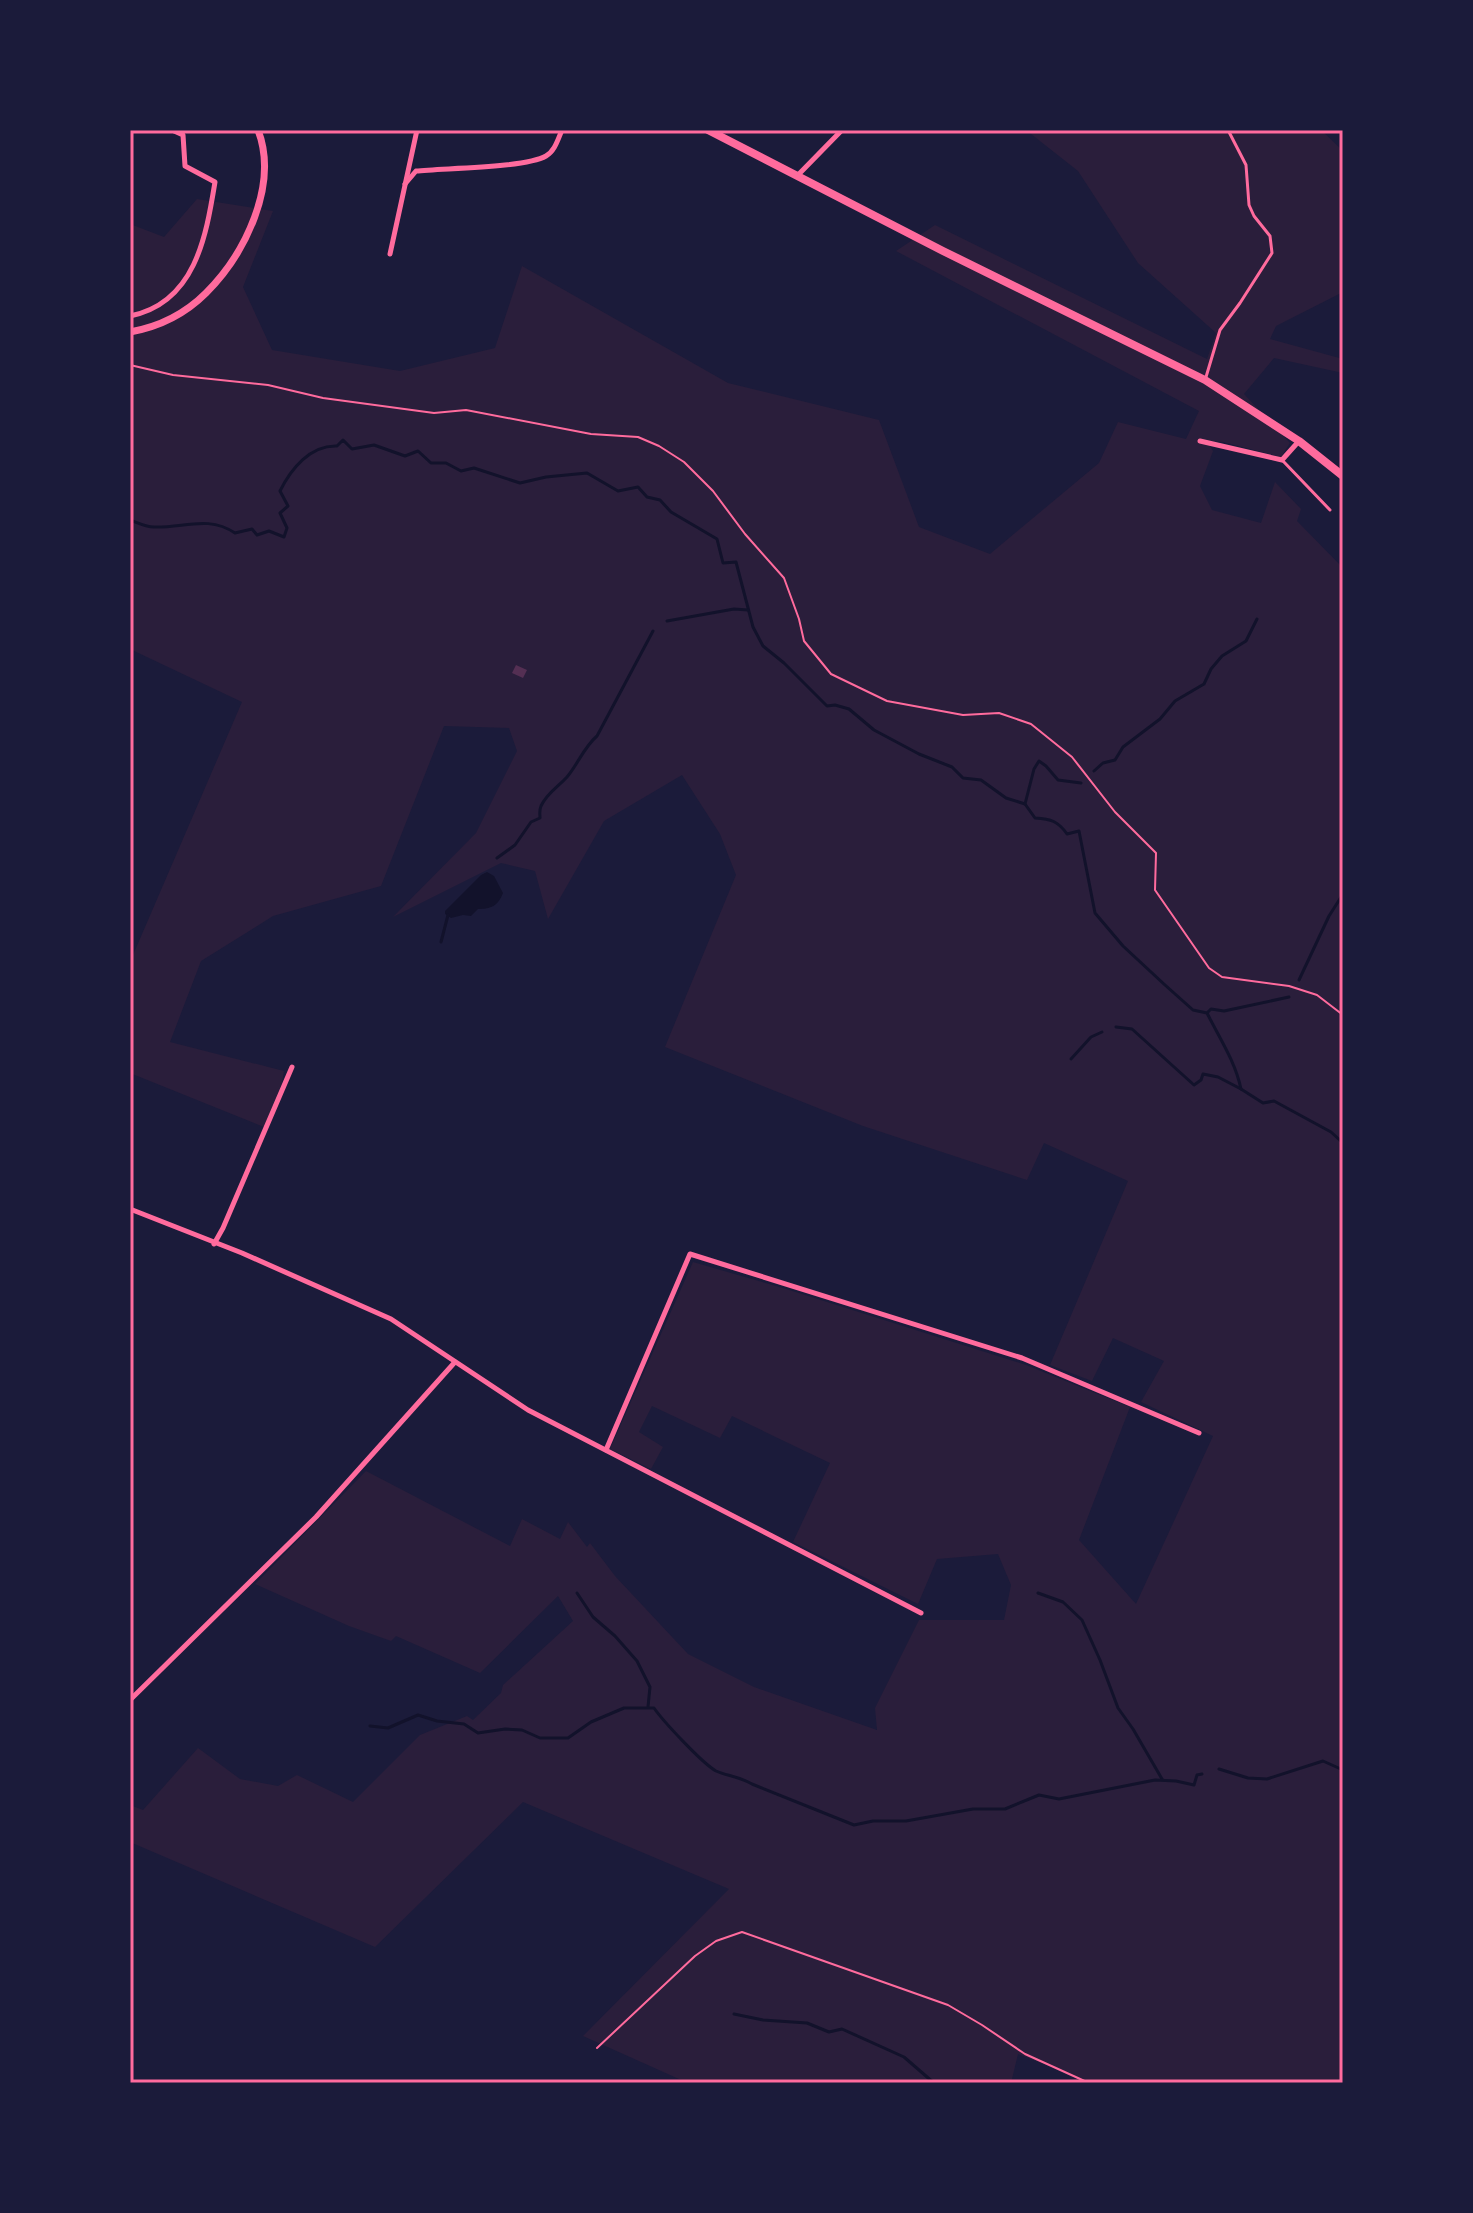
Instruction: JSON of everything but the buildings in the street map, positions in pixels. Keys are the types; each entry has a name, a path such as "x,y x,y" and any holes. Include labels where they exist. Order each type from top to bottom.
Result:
{"main road":[{"path":"708,130 943,251 1205,380 1299,441 1343,476"}],"street":[{"path":"130,316 160,304 184,284 196,262 210,209 215,182 185,166 183,135 172,130"},
{"path":"130,332 153,327 188,308 206,293 230,263 248,232 259,202 264,158 258,130"},
{"path":"390,254 417,130"},
{"path":"405,184 416,171 515,163 544,157 553,150 562,130"},
{"path":"798,175 842,130"},
{"path":"1200,441 1282,460 1299,441"},
{"path":"214,1244 292,1067"},
{"path":"130,1209 242,1253 380,1314 528,1410 921,1613"},
{"path":"606,1450 690,1254 1022,1358 1199,1433"},
{"path":"130,1700 316,1517 455,1362"}],"lane":[{"path":"1205,380 1220,330 1272,253 1270,236 1249,205 1246,165 1228,130"},
{"path":"1282,460 1330,510"}],"path":[{"path":"130,365 173,375 268,385 323,398 434,413 466,410 591,434 638,437 659,446 684,462 713,491 784,578 804,641 831,674 887,701 963,715 999,713 1031,724 1072,757 1115,812 1156,853 1155,890 1209,968 1222,977 1289,986 1317,995 1343,1015"},
{"path":"597,2048 695,1956 716,1941 742,1932 948,2005 1025,2054 1089,2083"}],"shaded area":[{"path":"1026,130 1321,130 1343,151 1343,292 1276,326 1270,339 1343,359 1343,373 1274,358 1244,394 1290,443 1281,457 1223,442 1207,441 1213,451 1200,486 1212,510 1261,523 1275,482 1301,509 1297,521 1343,568 1343,2083 1093,2083 1018,2054 1011,2083 688,2083 583,2036 729,1889 523,1802 375,1947 130,1842 130,1805 143,1810 198,1748 240,1779 278,1786 297,1775 353,1802 420,1735 467,1716 473,1720 501,1693 503,1685 573,1621 558,1596 480,1673 396,1636 391,1641 349,1626 255,1584 366,1471 510,1546 522,1519 560,1539 568,1522 587,1547 590,1543 615,1576 688,1654 754,1687 877,1730 875,1708 919,1620 1004,1620 1011,1585 998,1554 937,1559 918,1604 793,1542 830,1463 732,1416 720,1438 652,1406 639,1432 663,1447 651,1469 610,1449 693,1262 1026,1365 1130,1407 1079,1540 1136,1604 1213,1436 1141,1402 1164,1361 1113,1338 1092,1381 1050,1365 1128,1181 1044,1143 1027,1180 863,1126 665,1047 736,875 720,834 682,775 604,821 548,919 535,871 501,863 393,917 476,833 517,751 509,728 444,726 381,886 273,916 201,961 170,1042 284,1071 264,1127 130,1073 130,962 242,702 130,649 130,224 164,237 197,199 273,211 243,287 272,350 400,371 495,348 522,266 728,383 879,420 919,527 990,554 1099,463 1118,422 1186,439 1199,411 896,251 935,225 1207,359 1216,333 1138,263 1078,171"},
{"path":"487,872 494,876 503,893 496,904 478,909 471,916 451,918 445,914 481,875"}],"waterway":[{"path":"130,520 154,527 205,523 235,533 252,529 257,535 269,531 284,537 287,528 280,513 288,506 280,491 284,483 310,454 337,446 343,440 352,449 374,445 405,456 418,451 431,463 446,463 461,471 474,468 520,483 587,473 618,491 638,487 647,497 660,500 671,512 717,539 723,563 736,562 753,627 763,646 827,706 849,709 874,730 952,767 963,778 981,780 1006,798 1025,804 1035,818 1057,823 1067,834 1079,831 1095,913 1123,946 1165,985 1193,1010 1207,1013 1231,1060 1241,1089 1263,1103 1274,1101 1331,1132 1343,1143"},
{"path":"667,621 734,609 748,610"},
{"path":"1094,771 1103,763 1115,760 1123,747 1160,719 1175,701 1204,684 1222,656 1246,641 1257,619"},
{"path":"497,858 515,845 531,822 540,818 543,801 567,777 597,736 653,631"},
{"path":"1025,804 1039,761 1058,780 1081,783"},
{"path":"1299,980 1329,916 1343,894"},
{"path":"441,942 448,915"},
{"path":"1208,1012 1211,1009 1224,1011 1289,997"},
{"path":"1116,1027 1132,1029 1194,1085 1203,1074 1218,1077 1241,1089"},
{"path":"1071,1059 1091,1037 1102,1032"},
{"path":"577,1593 593,1617 637,1661 650,1687 648,1707"},
{"path":"1038,1593 1063,1602 1082,1620 1118,1708 1162,1779"},
{"path":"370,1726 388,1728 418,1715 464,1724 478,1733 505,1729 522,1730 540,1738 568,1738 591,1722 624,1708 654,1708 683,1741 716,1771 854,1825 873,1821 906,1821 973,1809 1005,1809 1039,1795 1059,1799 1155,1780 1194,1785 1197,1775 1202,1774"},
{"path":"1219,1769 1248,1778 1267,1779 1323,1761 1343,1770"},
{"path":"734,2014 763,2020 807,2023 829,2032 842,2029 904,2057 934,2083"}]}
